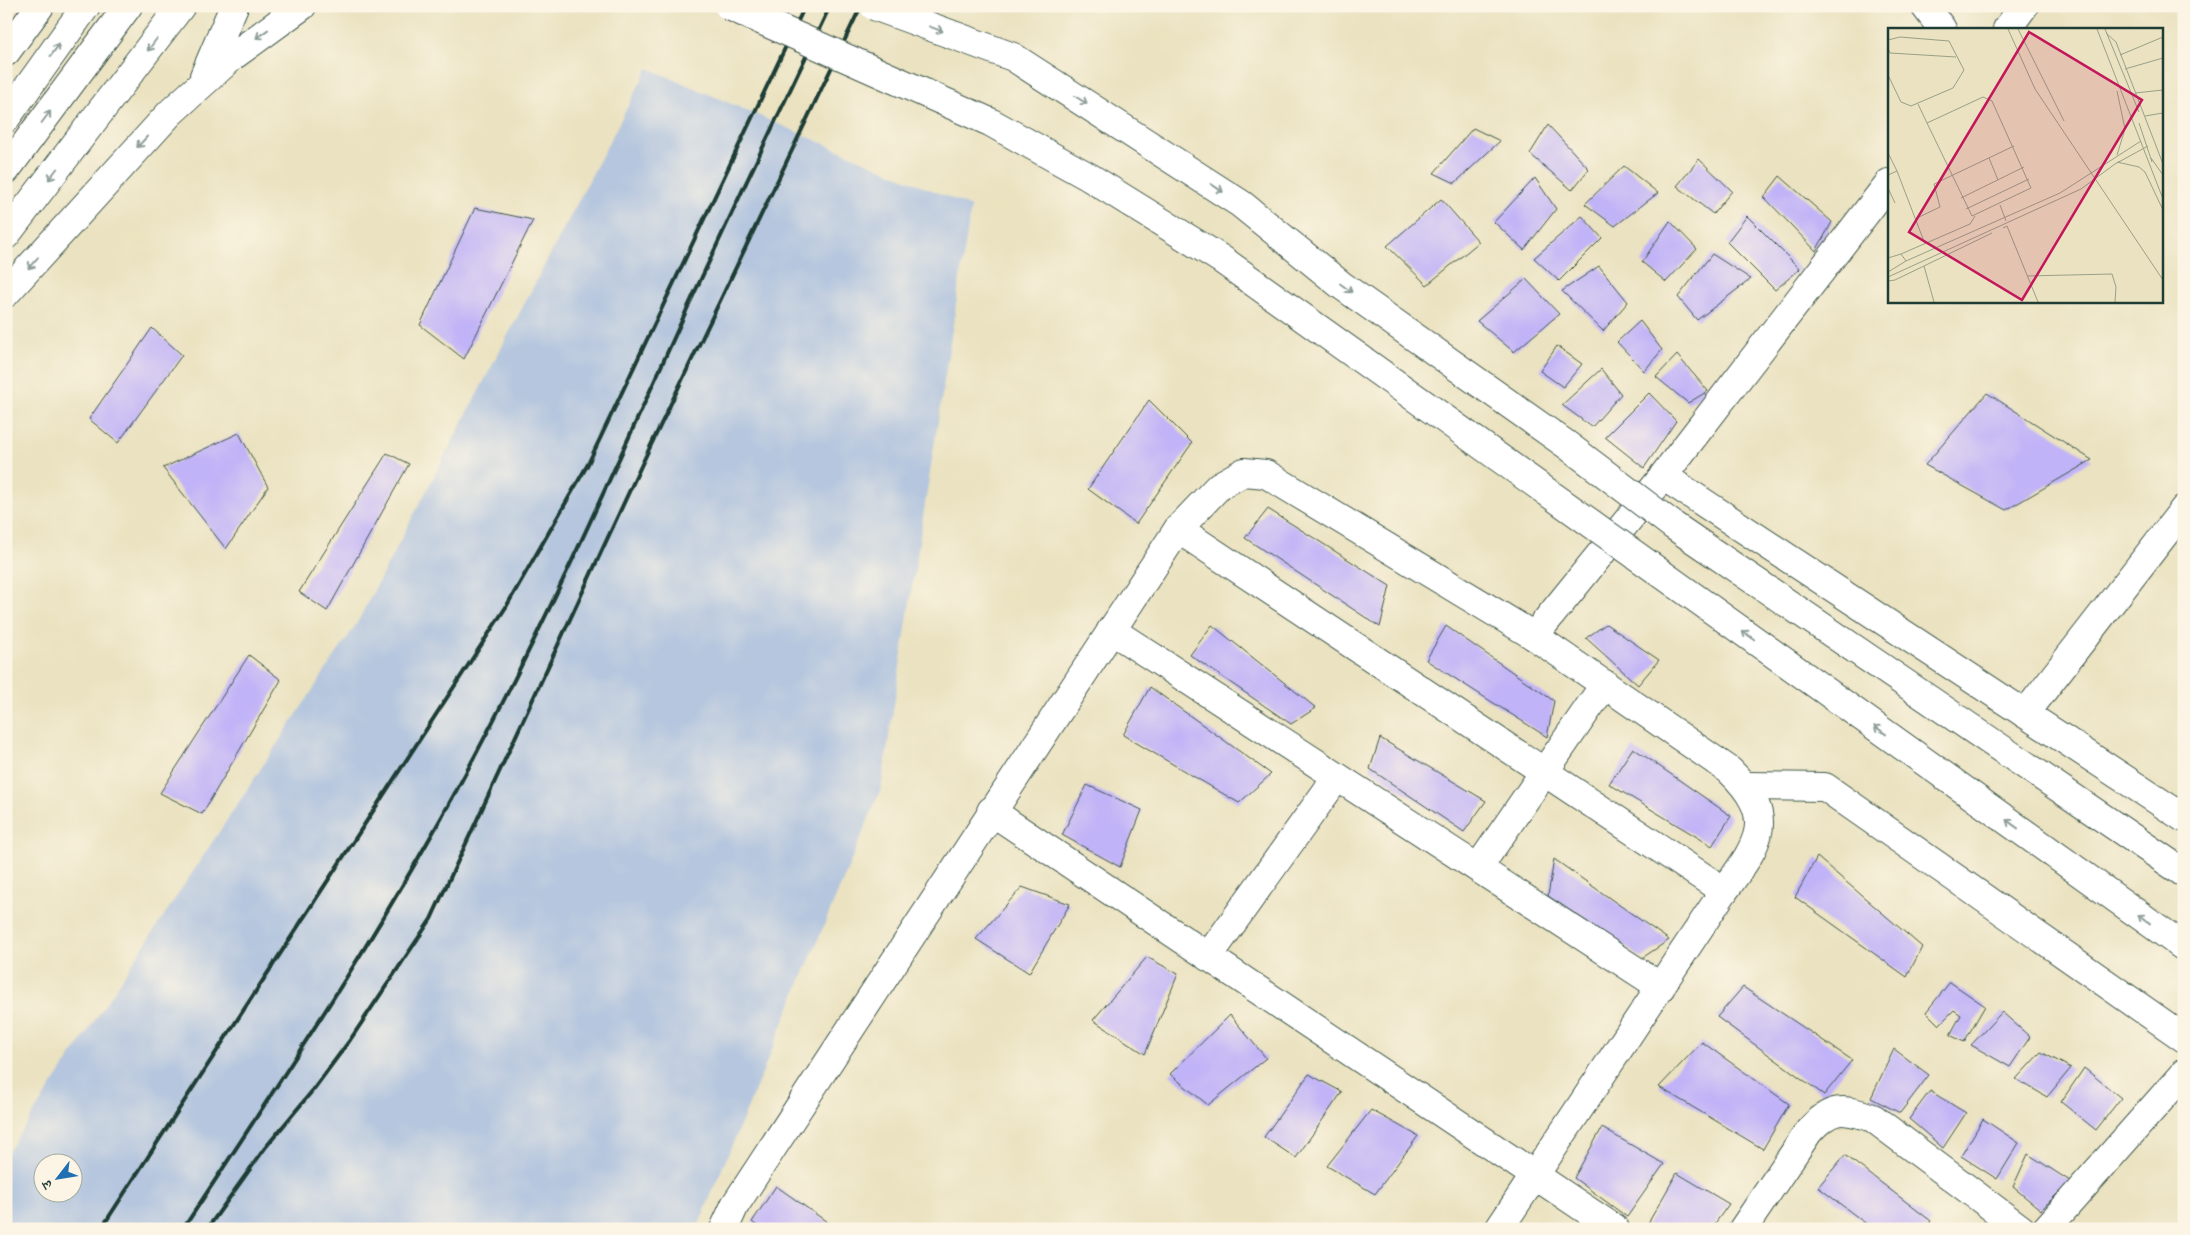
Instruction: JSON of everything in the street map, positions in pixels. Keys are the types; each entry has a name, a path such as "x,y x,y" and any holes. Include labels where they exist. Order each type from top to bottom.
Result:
{"street":[{"path":"6,52 40,6"},
{"path":"6,118 86,6"},
{"path":"6,170 128,6"},
{"path":"6,235 181,6"},
{"path":"200,84 234,6"},
{"path":"6,293 115,170 200,84 240,51 302,6"},
{"path":"728,6 990,122 1089,177 1221,259 2184,947"},
{"path":"874,6 1013,57 1242,204 1342,285 1567,445 1674,526 2184,873"},
{"path":"1925,6 1941,28"},
{"path":"2008,28 2024,6"},
{"path":"1534,636 1663,476 1888,184"},
{"path":"724,1229 735,1205 991,811 1178,528 1219,486 1244,472 1266,474 1534,636 1729,770 1746,786 1758,808 1760,824 1750,856 1724,891 1499,1229"},
{"path":"1663,476 2184,818"},
{"path":"2025,714 2184,509"},
{"path":"1178,528 1724,891"},
{"path":"1111,630 1661,986"},
{"path":"1478,868 1546,773 1605,684"},
{"path":"1208,957 1337,777"},
{"path":"1746,786 1825,787 2184,1038"},
{"path":"991,811 1615,1229"},
{"path":"2046,1229 2184,1073"},
{"path":"1743,1229 1809,1131 1822,1117 1836,1112 1852,1111 1873,1118 2021,1229"}],"shaded area":[{"path":"648,68 971,207 881,789 697,1229 6,1229 6,1155 357,623"}],"building":[{"path":"1548,125 1589,169 1572,190 1530,154"},
{"path":"1473,128 1500,141 1455,183 1434,173"},
{"path":"1699,159 1732,191 1713,214 1677,186"},
{"path":"1624,166 1658,193 1615,226 1585,204"},
{"path":"1780,176 1832,222 1816,251 1764,197"},
{"path":"1535,178 1556,209 1524,250 1494,222"},
{"path":"1441,199 1479,242 1427,285 1387,246"},
{"path":"475,208 533,220 464,359 420,325"},
{"path":"1582,216 1602,238 1559,281 1534,258"},
{"path":"1747,216 1800,269 1775,290 1727,242"},
{"path":"1670,221 1697,249 1666,282 1642,262"},
{"path":"1712,254 1751,279 1697,320 1678,297"},
{"path":"1599,266 1628,302 1603,331 1562,291"},
{"path":"1526,279 1559,314 1514,352 1477,321"},
{"path":"1640,321 1662,350 1644,371 1617,342"},
{"path":"152,328 182,355 118,443 89,419"},
{"path":"1557,346 1582,364 1563,387 1540,371"},
{"path":"1677,355 1708,391 1688,403 1656,377"},
{"path":"1601,369 1621,394 1592,427 1562,405"},
{"path":"1649,393 1676,421 1644,468 1605,437"},
{"path":"1987,393 2092,460 2006,510 1925,465"},
{"path":"1149,400 1192,443 1136,524 1088,489"},
{"path":"239,433 268,487 226,549 163,468"},
{"path":"387,453 409,464 327,611 299,592"},
{"path":"1268,509 1390,586 1380,627 1245,538"},
{"path":"1606,624 1659,660 1638,685 1586,638"},
{"path":"1212,625 1316,708 1291,724 1190,655"},
{"path":"1446,626 1554,701 1547,737 1426,660"},
{"path":"249,655 281,680 202,814 160,793"},
{"path":"1150,687 1271,774 1239,803 1123,735"},
{"path":"1380,738 1486,801 1464,832 1370,769"},
{"path":"1633,748 1731,816 1712,846 1609,784"},
{"path":"1087,785 1142,810 1120,867 1062,835"},
{"path":"1817,857 1922,947 1907,977 1795,897"},
{"path":"1554,859 1669,940 1642,958 1548,896"},
{"path":"1022,887 1070,904 1029,973 976,939"},
{"path":"1147,957 1178,974 1145,1054 1093,1020"},
{"path":"1950,982 1985,1006 1964,1042 1950,1035 1961,1015 1954,1010 1939,1025 1926,1012"},
{"path":"1743,987 1852,1060 1824,1095 1717,1017"},
{"path":"2002,1012 2030,1037 2010,1067 1971,1045"},
{"path":"1230,1015 1266,1058 1208,1105 1170,1074"},
{"path":"1702,1042 1789,1104 1763,1149 1659,1087"},
{"path":"1894,1049 1929,1075 1900,1113 1871,1098"},
{"path":"2041,1052 2071,1068 2047,1097 2016,1079"},
{"path":"2084,1068 2121,1098 2096,1130 2061,1102"},
{"path":"1309,1074 1342,1092 1296,1158 1264,1137"},
{"path":"1930,1091 1966,1113 1943,1148 1909,1119"},
{"path":"1371,1110 1418,1136 1375,1194 1327,1166"},
{"path":"1983,1119 2019,1143 1997,1179 1961,1156"},
{"path":"1602,1128 1664,1164 1627,1217 1574,1178"},
{"path":"2028,1154 2070,1181 2041,1210 2013,1187"},
{"path":"1845,1155 1931,1221 1926,1229 1873,1229 1818,1187"},
{"path":"1677,1173 1729,1204 1711,1229 1653,1229 1647,1225"},
{"path":"776,1186 837,1229 761,1229 752,1222"}],"railway":[{"path":"101,1229 506,607 588,464 805,6"},
{"path":"183,1229 295,1059 367,944 469,767 557,592 693,296 830,6"},
{"path":"207,1229 265,1148 313,1090 350,1040 431,919 641,466 861,6"}]}
